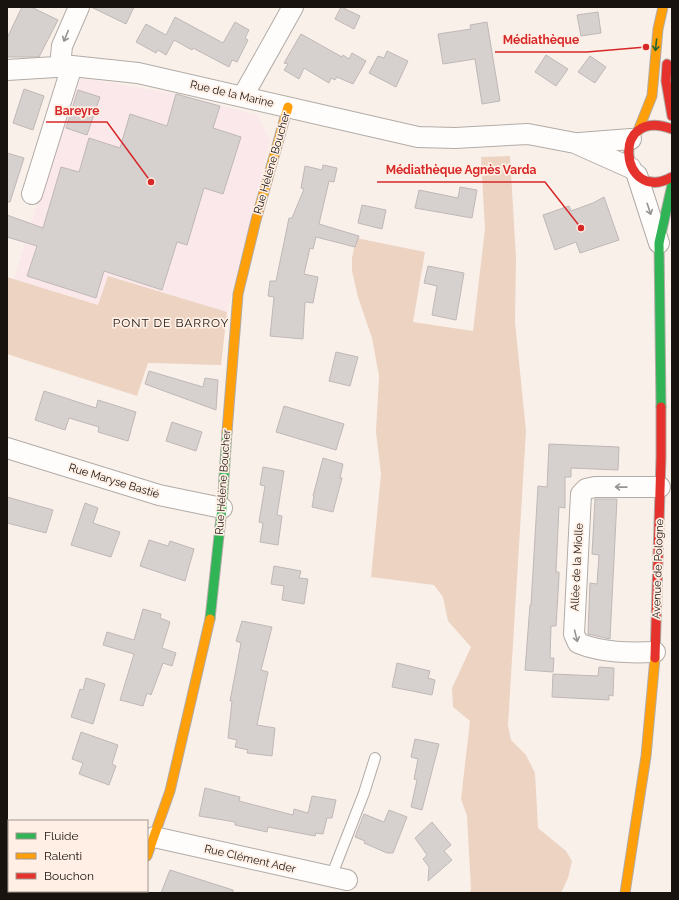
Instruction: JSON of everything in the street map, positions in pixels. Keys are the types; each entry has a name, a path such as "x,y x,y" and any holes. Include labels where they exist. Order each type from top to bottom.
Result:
{"street":[{"path":"32,194 66,66 64,41 79,7"},
{"path":"243,96 293,7"},
{"path":"663,7 656,44 652,97 647,111 627,149 628,158 634,171 649,181 662,182 672,177"},
{"path":"667,55 666,81 672,116"},
{"name":"Rue de la Marine","path":"7,70 31,70 66,66 138,73 418,137 455,138 528,134 575,143 634,171"},
{"name":"Rue Hélène Boucher","path":"148,853 170,790 211,614 222,508 231,364 238,294 256,220 288,107"},
{"path":"634,135 647,126 657,124 672,129"},
{"name":"Rue de la Marine","path":"575,143 634,135"},
{"name":"Avenue de Pologne","path":"634,171 659,244"},
{"name":"Avenue de Pologne","path":"625,893 646,756 655,652 660,487 659,244 672,184"},
{"name":"Rue Maryse Bastié","path":"7,448 159,495 222,508"},
{"name":"Allée de la Miolle","path":"655,652 633,653 595,650 578,644 574,634 581,494 586,489 595,486 660,487"},
{"name":"Rue Clément Ader","path":"154,837 339,879"}],"lane":[{"path":"339,879 375,758"}],"shaded area":[{"path":"77,77 176,94 257,115 270,141 227,312 108,276 99,305 14,279"},
{"path":"510,156 516,258 515,322 526,431 508,725 511,740 526,755 535,773 538,828 566,851 572,861 568,878 561,893 469,893 471,890 467,816 461,799 470,721 453,707 452,688 471,647 448,621 443,597 434,585 371,577 381,474 376,432 379,376 372,338 358,297 352,271 352,258 356,238 425,252 413,322 473,331 485,229 481,157"},
{"path":"108,276 227,312 221,365 148,363 137,396 7,354 7,277 98,305"}],"building":[{"path":"22,7 31,7 58,20 39,57 7,57 7,38"},
{"path":"91,7 134,7 126,24"},
{"path":"341,7 360,16 354,29 335,19"},
{"path":"598,12 601,33 581,36 577,15"},
{"path":"175,17 223,43 235,22 249,30 245,38 248,40 237,62 232,60 229,67 174,40 166,55 158,50 156,53 136,42 146,24 166,35"},
{"path":"487,22 500,101 482,104 475,59 443,64 438,34 471,29 470,25"},
{"path":"301,34 342,57 343,55 349,59 352,53 366,61 353,84 337,77 335,80 331,78 329,83 304,68 299,79 284,70 288,64 284,63"},
{"path":"387,51 408,61 396,87 369,73 378,56 384,58"},
{"path":"546,55 568,69 556,86 535,72"},
{"path":"590,56 606,67 595,83 578,72"},
{"path":"24,89 44,96 33,130 13,123"},
{"path":"78,90 100,97 87,135 66,128"},
{"path":"176,94 220,106 213,128 241,137 223,194 204,188 187,245 177,242 162,290 104,271 96,298 27,276 37,246 7,237 7,215 43,228 61,167 79,172 89,138 120,148 130,114 167,126"},
{"path":"7,153 24,158 10,202 7,202"},
{"path":"323,165 337,168 334,182 329,181 319,224 359,236 355,247 316,237 313,249 310,248 304,274 318,277 313,303 305,302 303,339 270,336 274,297 268,296 270,281 276,281 289,218 292,218 304,189 301,188 305,166 322,170"},
{"path":"460,187 477,190 472,218 415,208 419,190 458,198"},
{"path":"604,197 619,240 580,253 576,242 555,250 543,215 569,206 571,211 593,203"},
{"path":"362,205 386,210 382,229 358,223"},
{"path":"428,266 464,273 456,320 432,315 437,286 424,283"},
{"path":"336,352 358,357 350,386 329,381"},
{"path":"149,371 203,387 205,378 218,380 216,410 145,384"},
{"path":"44,391 96,408 98,400 136,412 128,441 98,432 99,427 69,418 65,430 35,420"},
{"path":"284,406 344,424 336,450 276,432"},
{"path":"172,422 202,432 196,451 166,441"},
{"path":"549,444 619,447 618,470 571,468 571,477 565,477 565,508 559,507 556,572 559,572 559,577 556,626 551,626 550,658 554,658 553,672 525,670 531,605 538,486 547,487"},
{"path":"323,458 343,464 340,478 342,478 333,512 312,507 313,496"},
{"path":"263,467 284,471 277,515 282,516 278,545 260,542 263,523 259,522 265,486 260,485"},
{"path":"7,497 53,510 46,533 7,523"},
{"path":"595,499 617,499 610,639 588,634 590,583 597,584 599,555 592,554"},
{"path":"85,503 98,508 93,523 120,532 111,557 71,545"},
{"path":"149,540 168,546 170,541 194,549 185,581 140,566"},
{"path":"274,566 301,571 299,578 308,579 304,604 282,600 284,586 271,584"},
{"path":"143,609 161,614 160,618 170,622 162,648 176,653 172,666 163,663 151,695 147,693 143,706 120,700 134,654 103,645 107,632 134,640"},
{"path":"242,621 272,627 261,670 268,672 257,725 275,728 272,756 247,753 248,750 235,747 237,740 228,738 232,701 230,701 241,643 236,641"},
{"path":"397,663 430,671 428,678 435,680 432,695 392,687"},
{"path":"599,667 614,668 613,696 609,695 609,700 552,697 553,674 598,676"},
{"path":"86,678 105,684 93,724 71,717 80,689 83,690"},
{"path":"81,732 118,745 112,764 116,766 109,785 79,774 83,763 72,759"},
{"path":"415,739 439,744 422,810 411,807 417,780 414,779 418,759 411,757"},
{"path":"205,788 240,797 239,801 293,815 294,809 308,813 312,796 336,800 332,818 327,818 323,834 316,833 315,836 268,827 267,832 235,825 235,822 199,816"},
{"path":"389,810 407,817 393,853 387,853 364,843 365,841 355,837 364,814 384,822"},
{"path":"432,822 451,845 444,851 452,860 428,881 429,867 423,859 427,855 415,838"},
{"path":"170,870 233,890 233,893 161,893"}],"traffic: fast":[{"path":"661,407 659,243 672,185"},
{"path":"210,619 222,508 227,432"}],"traffic: slow":[{"path":"638,131 652,96 658,29 663,7"},
{"path":"227,432 238,294 256,220 288,107"},
{"path":"148,853 170,791 210,619"},
{"path":"625,893 646,756 655,658"}],"traffic: jam":[{"path":"667,64 666,81 672,116"},
{"path":"672,129 652,125 638,130 631,141 629,155 633,168 641,178 654,182 672,177"},
{"path":"655,658 661,407"}],"place":[{"name":"Médiathèque","path":"646,47"},
{"name":"Bareyre","path":"151,182"},
{"name":"Médiathèque Agnès Varda","path":"581,228"}],"district":[{"name":"PONT DE BARROY","path":"171,323"}]}
